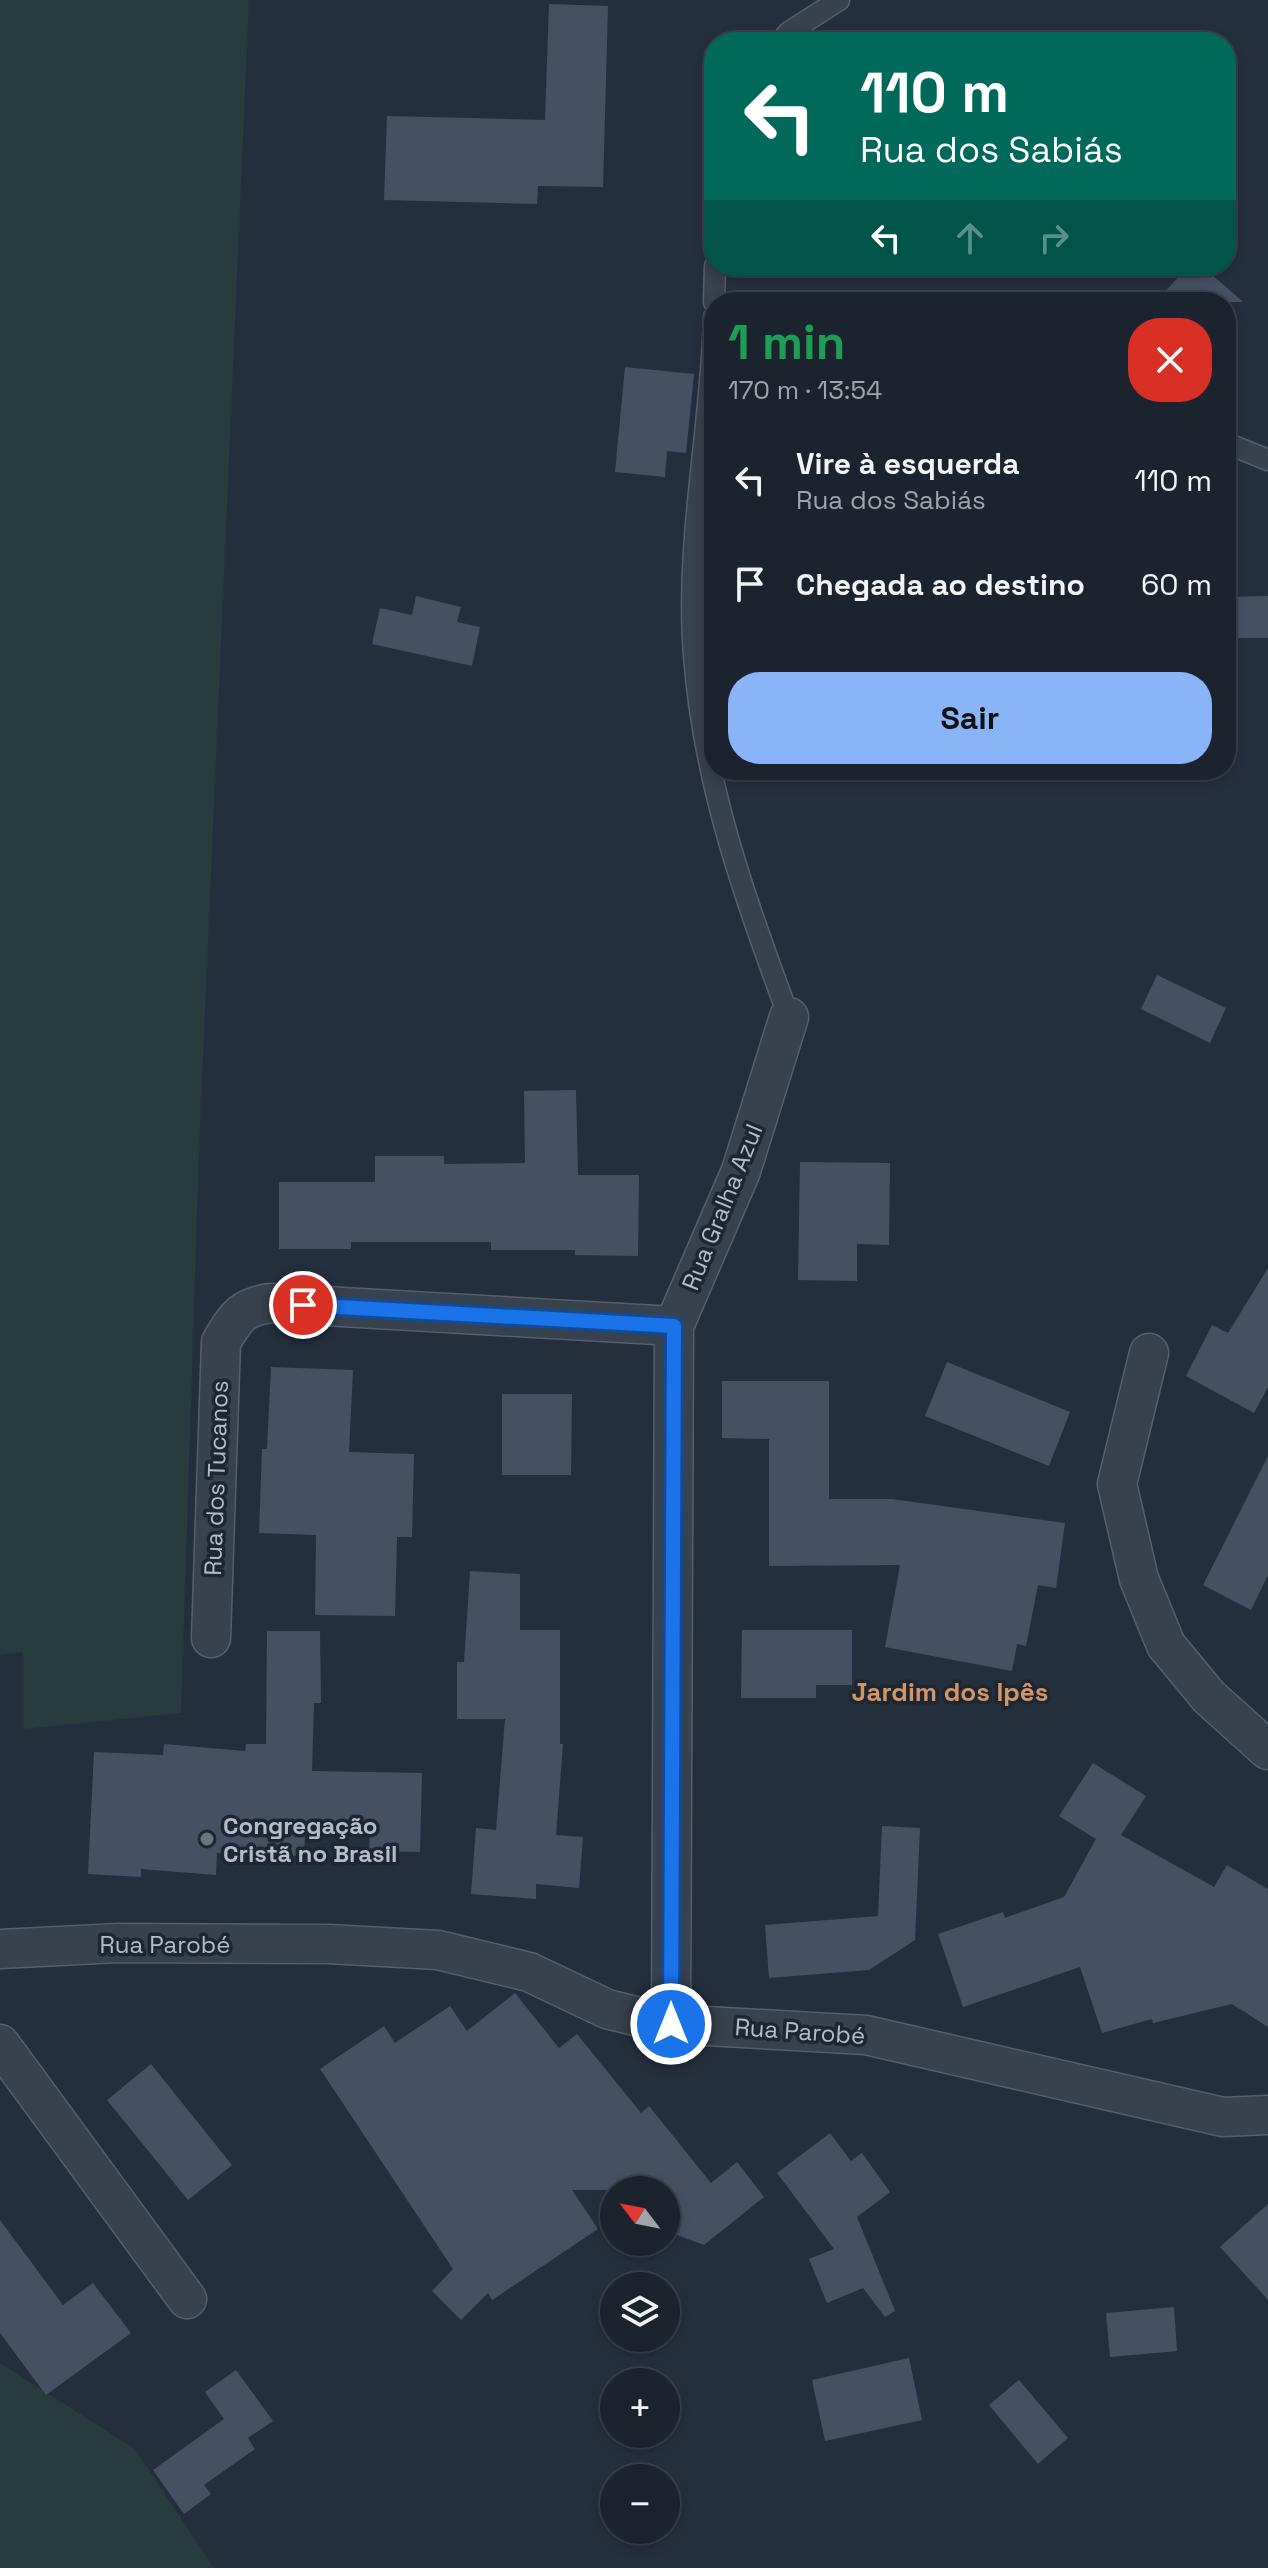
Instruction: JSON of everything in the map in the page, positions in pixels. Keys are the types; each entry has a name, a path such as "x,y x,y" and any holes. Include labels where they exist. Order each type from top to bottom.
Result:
{"street":[{"name":"Rua Gralha Azul","path":"671,2024 674,1326 741,1171 789,1017"},
{"name":"Rua dos Tucanos","path":"211,1638 221,1342 233,1322 250,1305 272,1303 674,1326"},
{"path":"1149,1353 1117,1484 1139,1579 1166,1645 1209,1697 1268,1750"},
{"name":"Rua Parobé","path":"0,1949 133,1943 328,1944 438,1950 529,1972 607,2009 671,2024 866,2035 1223,2117 1268,2115"},
{"path":"0,2044 187,2299"}],"lane":[{"path":"789,32 839,0"},
{"path":"704,427 696,515 693,654 704,732"},
{"path":"1236,447 1268,460"},
{"path":"712,780 744,898 789,1017"}],"green space":[{"path":"0,0 249,0 199,1150 181,1713 23,1729 23,1652 0,1655"},
{"path":"0,2363 135,2449 214,2568 0,2568"}],"building":[{"path":"549,4 608,6 603,187 538,186 537,204 384,200 387,116 545,120"},
{"path":"1179,276 1213,276 1232,292 1165,292"},
{"path":"625,367 694,374 686,453 667,451 665,477 615,472"},
{"path":"416,596 461,607 457,622 480,627 472,666 372,644 380,608 412,615"},
{"path":"1268,596 1268,638 1236,638 1236,597"},
{"path":"1157,975 1226,1008 1210,1043 1141,1009"},
{"path":"576,1090 578,1175 639,1175 638,1256 575,1255 575,1250 491,1250 491,1242 351,1242 351,1249 279,1249 279,1182 375,1182 375,1156 444,1156 444,1164 525,1163 524,1091"},
{"path":"800,1162 890,1163 889,1245 857,1244 857,1281 798,1280"},
{"path":"1268,1268 1268,1387 1254,1413 1186,1376 1212,1325 1228,1333"},
{"path":"947,1362 1070,1412 1049,1466 925,1416"},
{"path":"271,1367 353,1370 349,1452 414,1454 412,1537 397,1537 395,1616 315,1615 316,1535 259,1533 262,1449 267,1449"},
{"path":"722,1381 829,1381 829,1499 892,1499 1065,1523 1056,1588 1038,1585 1026,1646 1017,1644 1012,1671 885,1647 900,1565 769,1566 769,1439 722,1438"},
{"path":"502,1394 572,1394 571,1475 502,1475"},
{"path":"1268,1456 1268,1575 1251,1610 1203,1585"},
{"path":"470,1571 520,1574 520,1630 560,1630 560,1744 563,1744 556,1835 583,1837 579,1888 536,1884 536,1899 471,1894 476,1828 496,1830 505,1719 457,1719 457,1662 464,1662"},
{"path":"742,1630 852,1630 852,1685 816,1685 816,1698 741,1698"},
{"path":"267,1631 320,1631 321,1703 314,1703 312,1771 422,1773 420,1852 369,1851 370,1833 305,1832 304,1856 217,1853 216,1875 141,1869 141,1877 88,1874 94,1752 163,1755 164,1744 245,1751 246,1744 266,1744"},
{"path":"1093,1763 1146,1796 1121,1835 1214,1887 1227,1865 1268,1889 1268,2027 1232,2004 1153,2023 1152,2019 1102,2033 1080,1967 963,2007 938,1934 1003,1912 1005,1918 1064,1897 1096,1839 1059,1816"},
{"path":"882,1826 920,1828 915,1940 869,1970 769,1978 765,1925 878,1916"},
{"path":"515,1993 559,2048 577,2034 641,2113 649,2106 711,2183 737,2162 764,2197 704,2245 680,2236 680,2176 600,2176 600,2190 572,2190 598,2229 492,2300 488,2293 461,2320 432,2291 453,2269 320,2069 384,2026 395,2043 450,2006 467,2031"},
{"path":"151,2064 232,2165 188,2200 107,2100"},
{"path":"830,2133 851,2161 862,2153 890,2192 857,2217 895,2311 885,2317 863,2288 827,2303 809,2259 834,2249 777,2173"},
{"path":"1268,2204 1268,2300 1220,2247"},
{"path":"0,2220 63,2305 93,2283 131,2333 46,2395 0,2333"},
{"path":"1174,2307 1177,2351 1110,2357 1106,2313"},
{"path":"909,2358 922,2420 825,2441 812,2380"},
{"path":"236,2370 273,2421 248,2438 255,2449 204,2485 211,2494 184,2514 153,2470 224,2419 205,2392"},
{"path":"1019,2380 1068,2438 1038,2464 989,2405"}],"place":[{"name":"Congregação Cristã no Brasil","path":"207,1839"}],"district":[{"name":"Jardim dos Ipês","path":"950,1692"}],"route":[{"path":"303,1305 674,1326 671,2024"}]}
